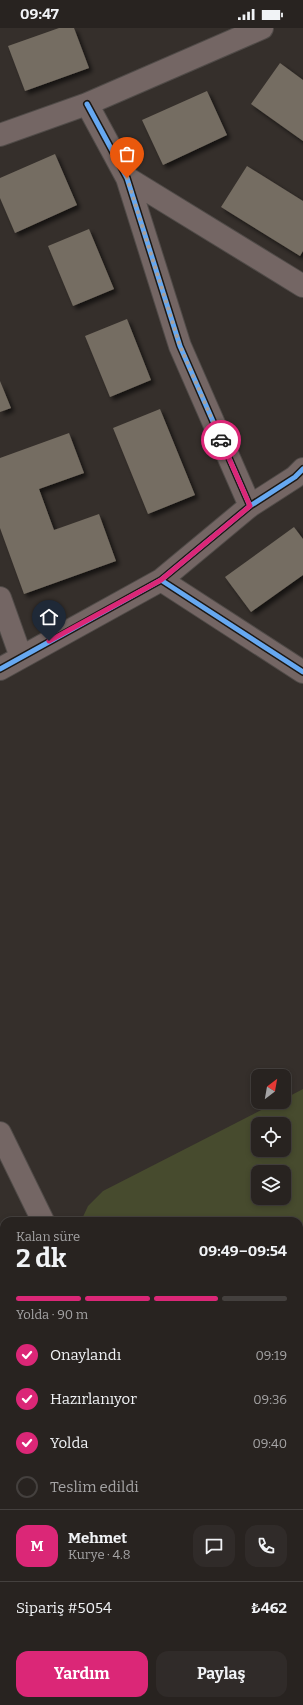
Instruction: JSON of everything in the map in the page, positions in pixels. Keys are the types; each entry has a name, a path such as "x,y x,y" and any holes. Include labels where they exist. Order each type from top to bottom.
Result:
{"street":[{"path":"0,135 87,104 262,28"},
{"path":"87,104 127,178 180,346 250,506"},
{"path":"127,178 303,286"},
{"path":"0,669 161,580 250,506 295,477 303,469"},
{"path":"161,580 303,672"},
{"path":"0,598 21,657"},
{"path":"0,1133 41,1217"}],"green space":[{"path":"303,1089 303,1217 83,1217 88,1206 103,1191 263,1109 291,1109 291,1095"}],"building":[{"path":"59,28 74,28 89,68 25,91 8,46"},
{"path":"280,63 303,80 303,141 251,104"},
{"path":"207,91 227,135 163,165 142,120"},
{"path":"55,154 77,205 15,233 0,198 0,178"},
{"path":"247,166 303,201 303,251 300,256 221,207"},
{"path":"89,229 114,289 73,306 48,246"},
{"path":"127,319 151,380 110,397 85,336"},
{"path":"0,381 11,408 0,412"},
{"path":"160,409 195,495 148,514 113,428"},
{"path":"69,433 84,473 39,489 54,530 99,514 116,561 24,594 0,528 0,458"},
{"path":"294,527 303,539 303,575 251,612 225,577"}],"cycle path":[{"path":"87,104 127,178 180,346 250,506"},
{"path":"0,669 161,580 250,506 295,477 303,469"},
{"path":"161,580 303,672"}],"way so far":[{"path":"127,178 180,346 221,440"}],"route":[{"path":"49,641 161,580 250,506 221,440"}]}
